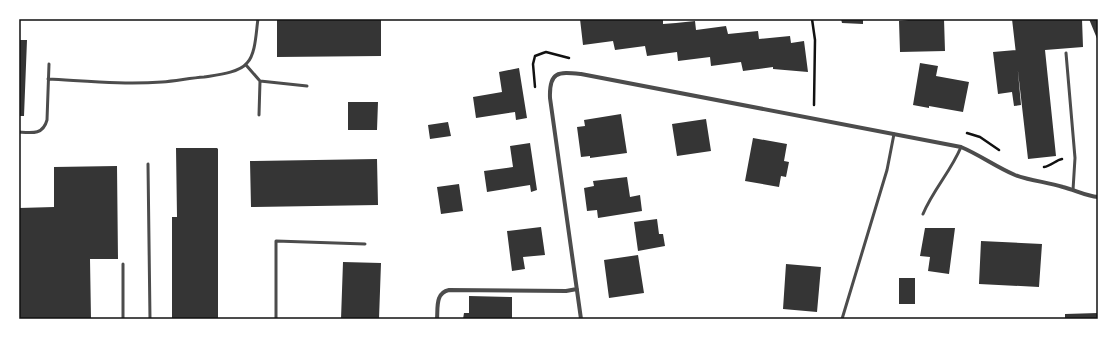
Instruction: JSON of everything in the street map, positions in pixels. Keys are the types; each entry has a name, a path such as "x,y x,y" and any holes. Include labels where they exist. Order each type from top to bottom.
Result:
{"street":[{"path":"581,319 550,98 552,78 556,75 564,73 581,74 961,147 1000,168 1027,179 1060,186 1086,195 1098,197"},
{"path":"438,319 439,298 443,292 449,290 577,290"}],"lane":[{"path":"48,79 124,83 162,82 219,74 235,70 249,62 255,43 258,19"},
{"path":"1066,53 1075,158 1074,190"},
{"path":"19,132 37,132 45,125 47,120 49,64"},
{"path":"246,65 260,81 307,86"},
{"path":"259,115 260,81"},
{"path":"842,319 887,170 894,134"},
{"path":"923,214 952,166 961,147"},
{"path":"148,164 150,319"},
{"path":"276,319 276,241 365,244"},
{"path":"123,264 123,319"}],"path":[{"path":"807,104 814,106 815,40 812,19"},
{"path":"536,92 533,69 533,60 535,56 546,52 573,59"},
{"path":"966,133 980,136 1004,154"},
{"path":"1042,168 1049,166 1059,159 1075,158"}],"building":[{"path":"277,19 381,19 381,56 277,57"},
{"path":"580,19 663,19 663,24 695,21 696,30 726,26 728,34 758,31 759,39 790,36 791,43 804,41 808,72 773,69 773,67 743,71 741,62 711,66 710,57 678,61 677,52 647,56 645,46 615,50 613,41 583,45"},
{"path":"841,19 863,19 863,24 842,23"},
{"path":"944,19 945,51 900,52 899,21"},
{"path":"1012,19 1082,19 1083,47 1045,50 1056,156 1028,159"},
{"path":"1089,19 1098,19 1098,41"},
{"path":"19,40 27,40 24,116 19,116"},
{"path":"1016,50 1021,105 1014,106 1012,92 998,94 993,52"},
{"path":"920,63 938,66 936,76 969,82 963,112 929,106 929,108 913,105"},
{"path":"519,68 527,118 516,120 515,112 476,118 473,97 502,92 499,72"},
{"path":"348,102 378,102 377,130 348,130"},
{"path":"621,114 627,153 590,158 590,156 581,157 577,127 585,126 584,120"},
{"path":"706,119 711,151 677,156 672,124"},
{"path":"448,122 451,136 430,139 428,125"},
{"path":"753,138 787,144 784,161 789,162 786,177 781,176 779,187 745,181"},
{"path":"530,143 537,190 531,192 530,185 487,192 484,171 513,167 510,146"},
{"path":"176,148 218,149 218,319 172,319 172,217 177,217"},
{"path":"377,159 378,205 251,207 250,161"},
{"path":"117,166 118,259 90,259 91,319 19,319 19,208 54,207 54,167"},
{"path":"627,177 630,197 640,195 642,211 598,218 597,210 587,211 584,188 594,186 593,181"},
{"path":"459,184 463,211 441,214 437,187"},
{"path":"657,219 659,234 663,234 665,246 638,251 634,222"},
{"path":"541,227 545,255 523,257 525,269 512,271 507,231"},
{"path":"925,228 955,228 949,274 928,271 930,257 920,256"},
{"path":"981,241 1042,244 1039,287 979,284"},
{"path":"638,255 644,293 609,298 604,260"},
{"path":"343,262 381,263 379,319 341,319"},
{"path":"786,264 821,267 817,312 783,309"},
{"path":"899,278 915,278 915,304 899,304"},
{"path":"469,296 512,297 512,319 463,319 464,313 469,313"},
{"path":"1098,313 1098,319 1065,319 1065,314"}]}
